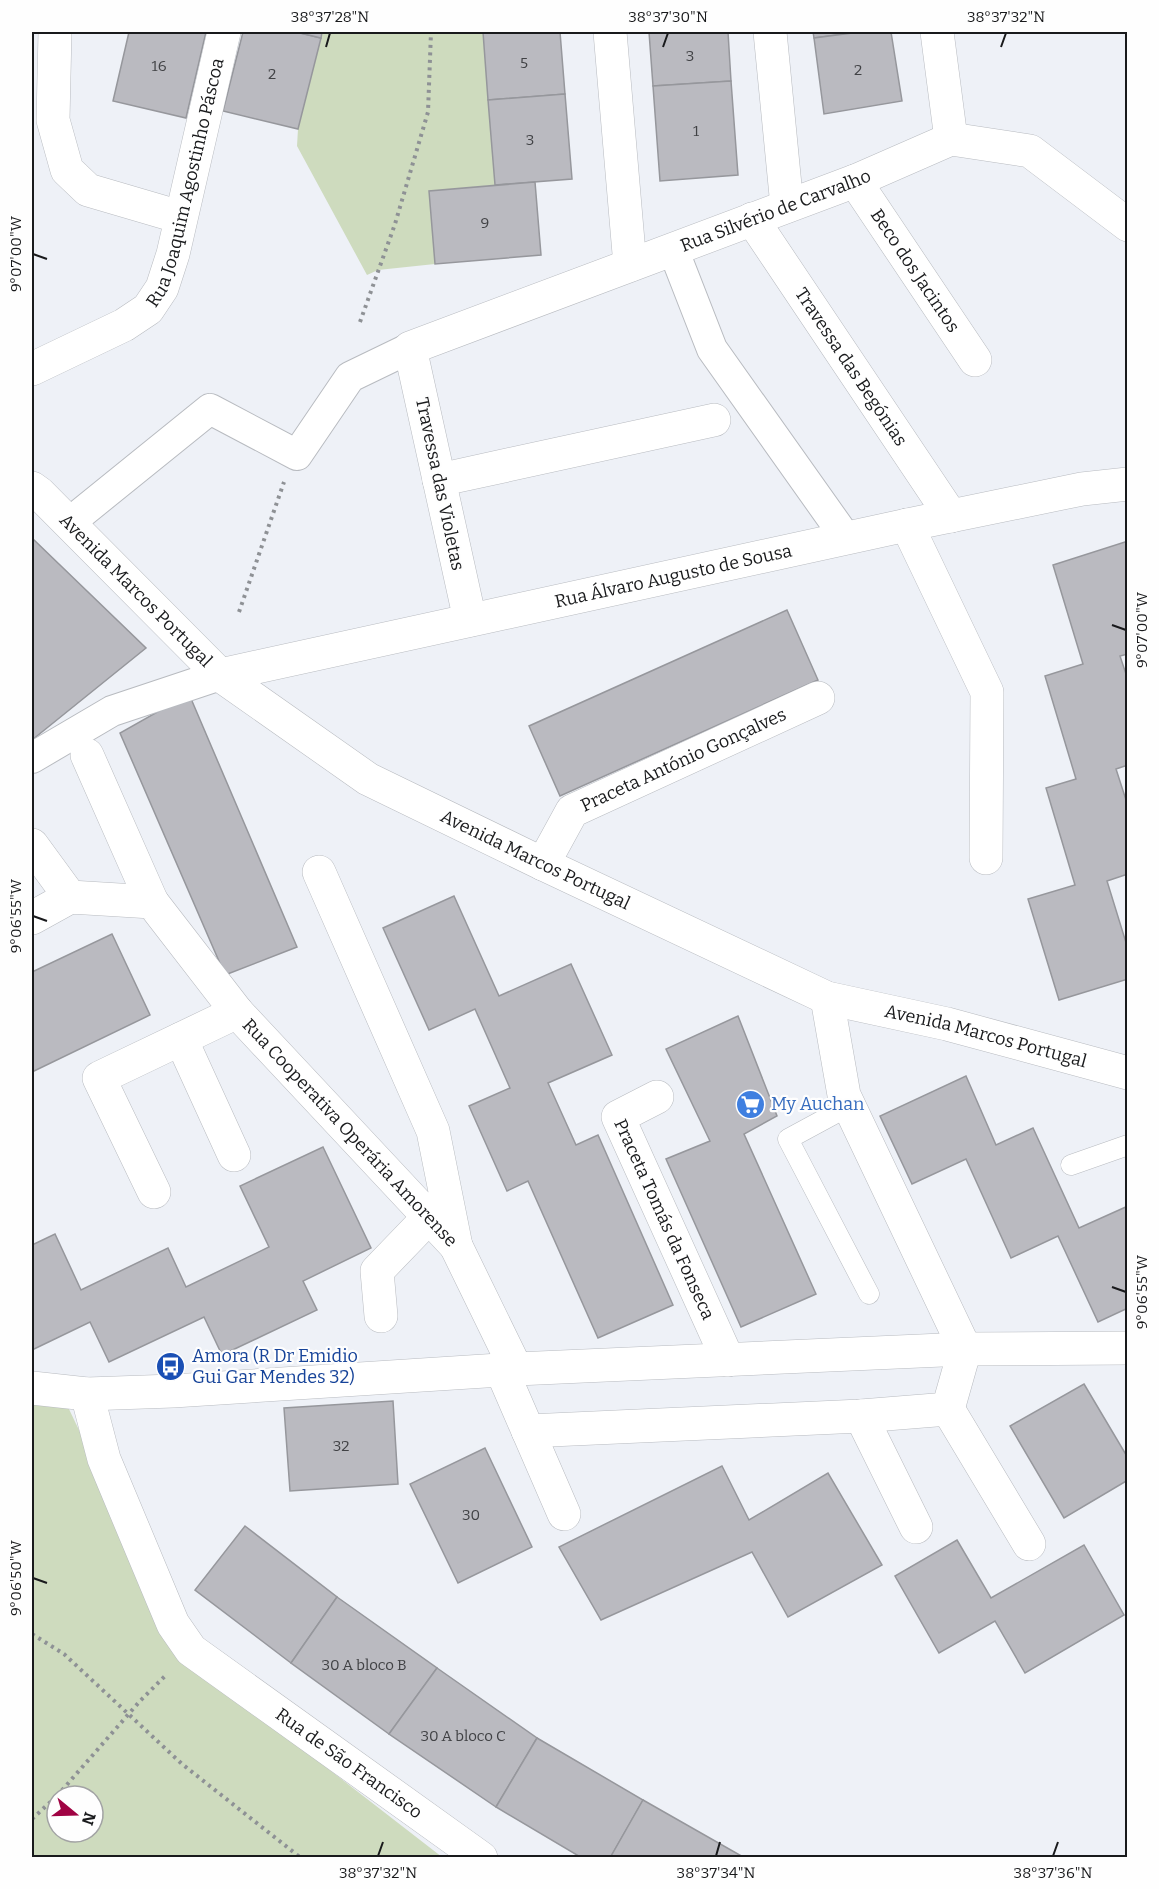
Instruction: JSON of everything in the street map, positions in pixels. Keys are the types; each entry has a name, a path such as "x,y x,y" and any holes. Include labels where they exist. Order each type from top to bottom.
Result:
{"street":[{"path":"55,32 53,120 67,170 88,190 180,217"},
{"name":"Rua Joaquim Agostinho Páscoa","path":"32,369 124,325 148,309 162,288 173,254 224,32"},
{"path":"610,32 630,265"},
{"path":"770,32 787,206"},
{"path":"937,32 951,139 1030,151 1127,224"},
{"name":"Rua Silvério de Carvalho","path":"410,348 855,181 951,139"},
{"name":"Beco dos Jacintos","path":"855,181 975,360"},
{"name":"Travessa das Begónias","path":"752,219 951,516"},
{"path":"673,249 712,349 846,538"},
{"path":"69,523 210,409 297,455 350,377 410,348"},
{"name":"Travessa das Violetas","path":"410,348 470,620"},
{"path":"439,480 714,420"},
{"name":"Rua Álvaro Augusto de Sousa","path":"220,675 907,525 1082,489 1128,484"},
{"name":"Avenida Marcos Portugal","path":"34,485 220,675 368,778 543,864 827,998 947,1024 1128,1073"},
{"path":"907,525 987,692 986,858"},
{"path":"32,758 112,711 220,675"},
{"name":"Praceta António Gonçalves","path":"543,864 572,811 818,698"},
{"name":"Rua Cooperativa Operária Amorense","path":"87,755 152,903 237,1012 456,1246"},
{"path":"32,845 70,897"},
{"name":"Rua Cooperativa Operária Amorense","path":"319,872 433,1131 456,1246"},
{"path":"32,918 70,897 152,903"},
{"path":"827,998 844,1095 965,1349 948,1409 1029,1544"},
{"path":"154,1192 99,1078 237,1012"},
{"path":"181,1039 234,1155"},
{"name":"Praceta Tomás da Fonseca","path":"657,1097 618,1117 728,1360"},
{"path":"381,1316 377,1271 429,1217"},
{"path":"456,1246 509,1370 528,1431 564,1514"},
{"path":"32,1388 87,1394 173,1391 509,1370 965,1349 1128,1348"},
{"name":"Rua de São Francisco","path":"87,1394 104,1459 173,1624 191,1650 481,1857"},
{"path":"528,1431 861,1416 948,1409"},
{"path":"861,1416 916,1527"}],"lane":[{"path":"849,1106 788,1139 869,1294"},
{"path":"1071,1165 1128,1146"}],"path":[{"path":"360,322 398,214 428,112 431,32"},
{"path":"239,612 286,476 297,455"},
{"path":"32,1634 64,1654 183,1764 301,1857"},
{"path":"68,1784 140,1701 191,1650"},
{"path":"32,1819 45,1807"}],"green space":[{"path":"322,32 483,32 495,185 429,191 435,264 378,270 367,275 297,146 298,129"},
{"path":"32,1404 68,1407 189,1661 442,1857 32,1857"}],"building":[{"path":"129,32 206,32 186,118 113,101"},
{"path":"243,32 296,32 321,38 298,129 223,111"},
{"path":"296,32 322,32 321,38"},
{"path":"483,32 560,32 565,94 488,100"},
{"path":"649,32 728,32 731,81 653,86"},
{"path":"813,32 860,32 814,38"},
{"path":"860,32 891,32 902,101 824,114 814,38"},
{"path":"731,81 738,175 660,181 653,86"},
{"path":"565,94 572,179 495,185 488,100"},
{"path":"535,182 541,255 435,264 429,191"},
{"path":"32,538 146,648 32,740"},
{"path":"1128,541 1128,654 1120,656 1128,680 1128,765 1116,769 1128,806 1128,874 1107,881 1128,949 1128,979 1059,1000 1028,899 1075,885 1046,788 1076,779 1045,676 1083,664 1053,565"},
{"path":"787,610 818,680 560,796 529,726"},
{"path":"189,694 297,947 225,975 120,733"},
{"path":"454,896 499,996 571,964 612,1055 548,1083 576,1145 598,1135 673,1305 598,1338 528,1181 507,1191 469,1106 510,1088 475,1009 429,1030 383,928"},
{"path":"112,934 150,1015 32,1072 32,972"},
{"path":"738,1016 777,1116 744,1134 816,1294 741,1327 666,1159 710,1141 666,1049"},
{"path":"966,1076 996,1145 1033,1128 1079,1228 1128,1206 1128,1308 1098,1322 1058,1236 1011,1258 966,1159 912,1184 880,1116"},
{"path":"323,1147 371,1248 303,1281 317,1310 222,1355 204,1317 109,1362 90,1322 32,1350 32,1245 55,1234 81,1290 168,1248 186,1287 269,1247 240,1186"},
{"path":"1084,1384 1128,1458 1128,1480 1064,1518 1010,1426"},
{"path":"393,1401 398,1484 290,1491 284,1408"},
{"path":"485,1448 532,1547 458,1583 410,1484"},
{"path":"722,1466 749,1520 828,1473 882,1565 788,1617 752,1552 601,1620 559,1547"},
{"path":"245,1526 337,1597 291,1663 195,1590"},
{"path":"957,1540 991,1598 1084,1545 1124,1615 1025,1673 995,1621 939,1653 895,1576"},
{"path":"337,1597 437,1668 389,1734 291,1663"},
{"path":"437,1668 537,1738 496,1807 389,1734"},
{"path":"537,1738 643,1800 610,1858 582,1858 496,1807"},
{"path":"643,1800 745,1858 610,1858"}],"place":[{"name":"My Auchan","path":"750,1104"},
{"name":"Amora (R Dr Emidio Gui Gar Mendes 32)","path":"171,1366"}]}
